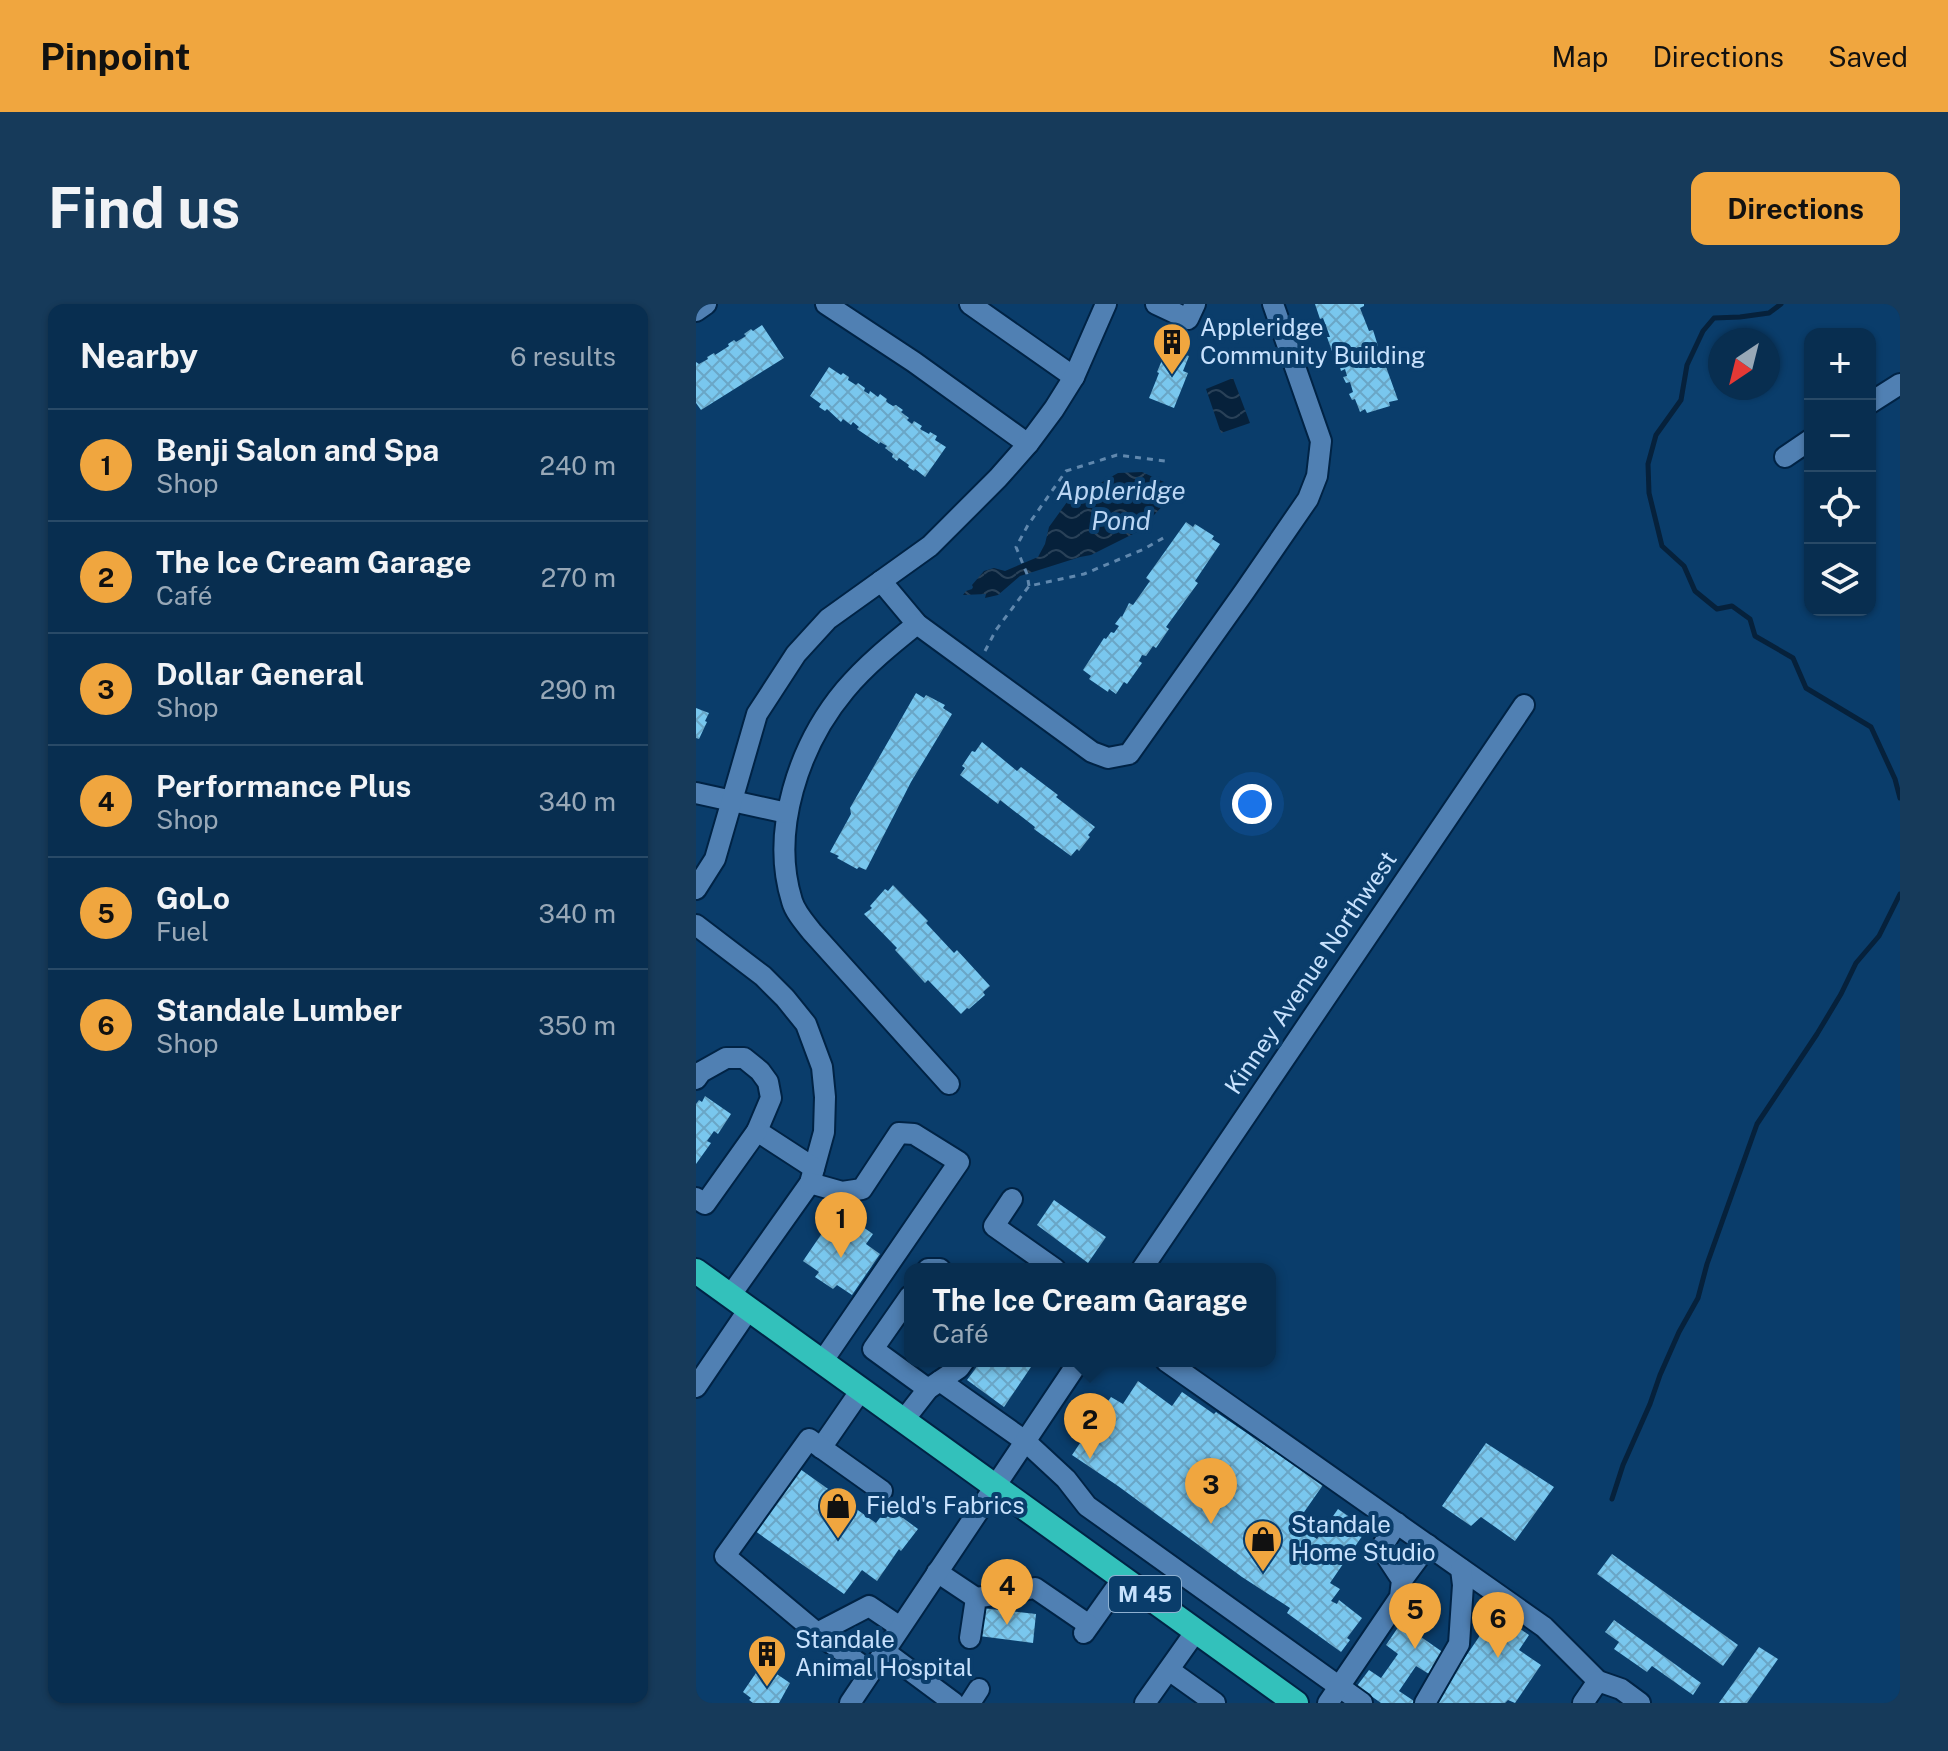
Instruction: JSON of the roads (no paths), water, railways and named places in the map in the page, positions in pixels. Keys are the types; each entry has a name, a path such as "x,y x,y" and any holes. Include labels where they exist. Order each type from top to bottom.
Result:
{"highway":[{"name":"M 45","path":"696,1271 1296,1703"}],"street":[{"path":"696,311 706,304"},
{"path":"826,304 914,362 1028,444"},
{"path":"970,304 1074,377"},
{"path":"696,889 715,859 757,714 796,654 828,619 930,546 998,478 1028,444 1074,377 1106,304"},
{"path":"1156,304 1188,319 1195,304"},
{"path":"881,581 917,624 1092,752 1108,758 1129,754 1308,499 1317,476 1321,441 1273,304"},
{"path":"1875,400 1900,384"},
{"path":"1785,457 1804,444"},
{"path":"917,624 845,690 818,729 800,770 787,813 785,866 792,904 812,932 949,1084"},
{"name":"Kinney Avenue Northwest","path":"1146,1263 1524,705"},
{"path":"696,793 787,813"},
{"path":"696,925 763,976 806,1024 822,1067 825,1097 824,1132 812,1175 697,1384"},
{"path":"696,1079 701,1072 726,1058 744,1058 768,1082 771,1098 757,1131 705,1204 696,1198"},
{"path":"757,1131 812,1175 842,1192 862,1189 899,1133 914,1134 959,1162 822,1362"},
{"path":"1012,1199 994,1226 1046,1263"},
{"path":"904,1305 873,1349 1025,1441 1066,1479 1087,1506 1334,1695 1362,1703"},
{"path":"903,1421 934,1385 960,1367"},
{"path":"850,1703 1075,1367"},
{"path":"1174,1367 1544,1627 1598,1681 1621,1689 1640,1703"},
{"path":"821,1448 861,1390"},
{"path":"871,1672 817,1633 725,1556 809,1439 882,1491"},
{"path":"1397,1523 1381,1548 1402,1580"},
{"path":"1334,1695 1400,1597 1402,1580 1428,1545"},
{"path":"1425,1703 1459,1644 1463,1585 1461,1569"},
{"path":"937,1572 976,1598 1035,1588 1086,1629 1123,1578"},
{"path":"970,1638 976,1598"},
{"path":"817,1633 869,1606 900,1627"},
{"path":"1138,1701 1169,1670 1196,1631"},
{"path":"884,1651 954,1703"},
{"path":"1169,1670 1215,1703"},
{"path":"1583,1703 1598,1681"}],"water":[{"path":"1233,378 1250,423 1221,433 1206,389"},
{"name":"Appleridge Pond","path":"1142,472 1175,487 1174,500 1170,498 1139,531 1091,555 1020,576 998,595 985,598 986,594 963,595 972,589 984,571 994,568 1005,571 1038,557 1049,527 1067,502 1118,473"}],"waterway":[{"path":"1781,304 1769,313 1714,318 1703,331 1687,365 1681,400 1656,435 1648,464 1649,493 1662,546 1684,566 1695,591 1717,609 1732,606 1750,619 1755,636 1793,658 1806,688 1871,727 1895,779 1900,798"},
{"path":"1612,1499 1660,1375 1698,1298 1757,1124 1817,1034 1856,963 1879,936 1900,894"}],"place":[{"name":"Appleridge Community Building","path":"1172,376"},
{"name":"Benji Salon and Spa","path":"841,1258"},
{"name":"The Ice Cream Garage","path":"1090,1459"},
{"name":"Dollar General","path":"1211,1524"},
{"name":"Field's Fabrics","path":"838,1540"},
{"name":"Standale Home Studio","path":"1263,1573"},
{"name":"Performance Plus","path":"1007,1625"},
{"name":"GoLo","path":"1415,1649"},
{"name":"Standale Lumber","path":"1498,1658"},
{"name":"Standale Animal Hospital","path":"767,1688"}]}
